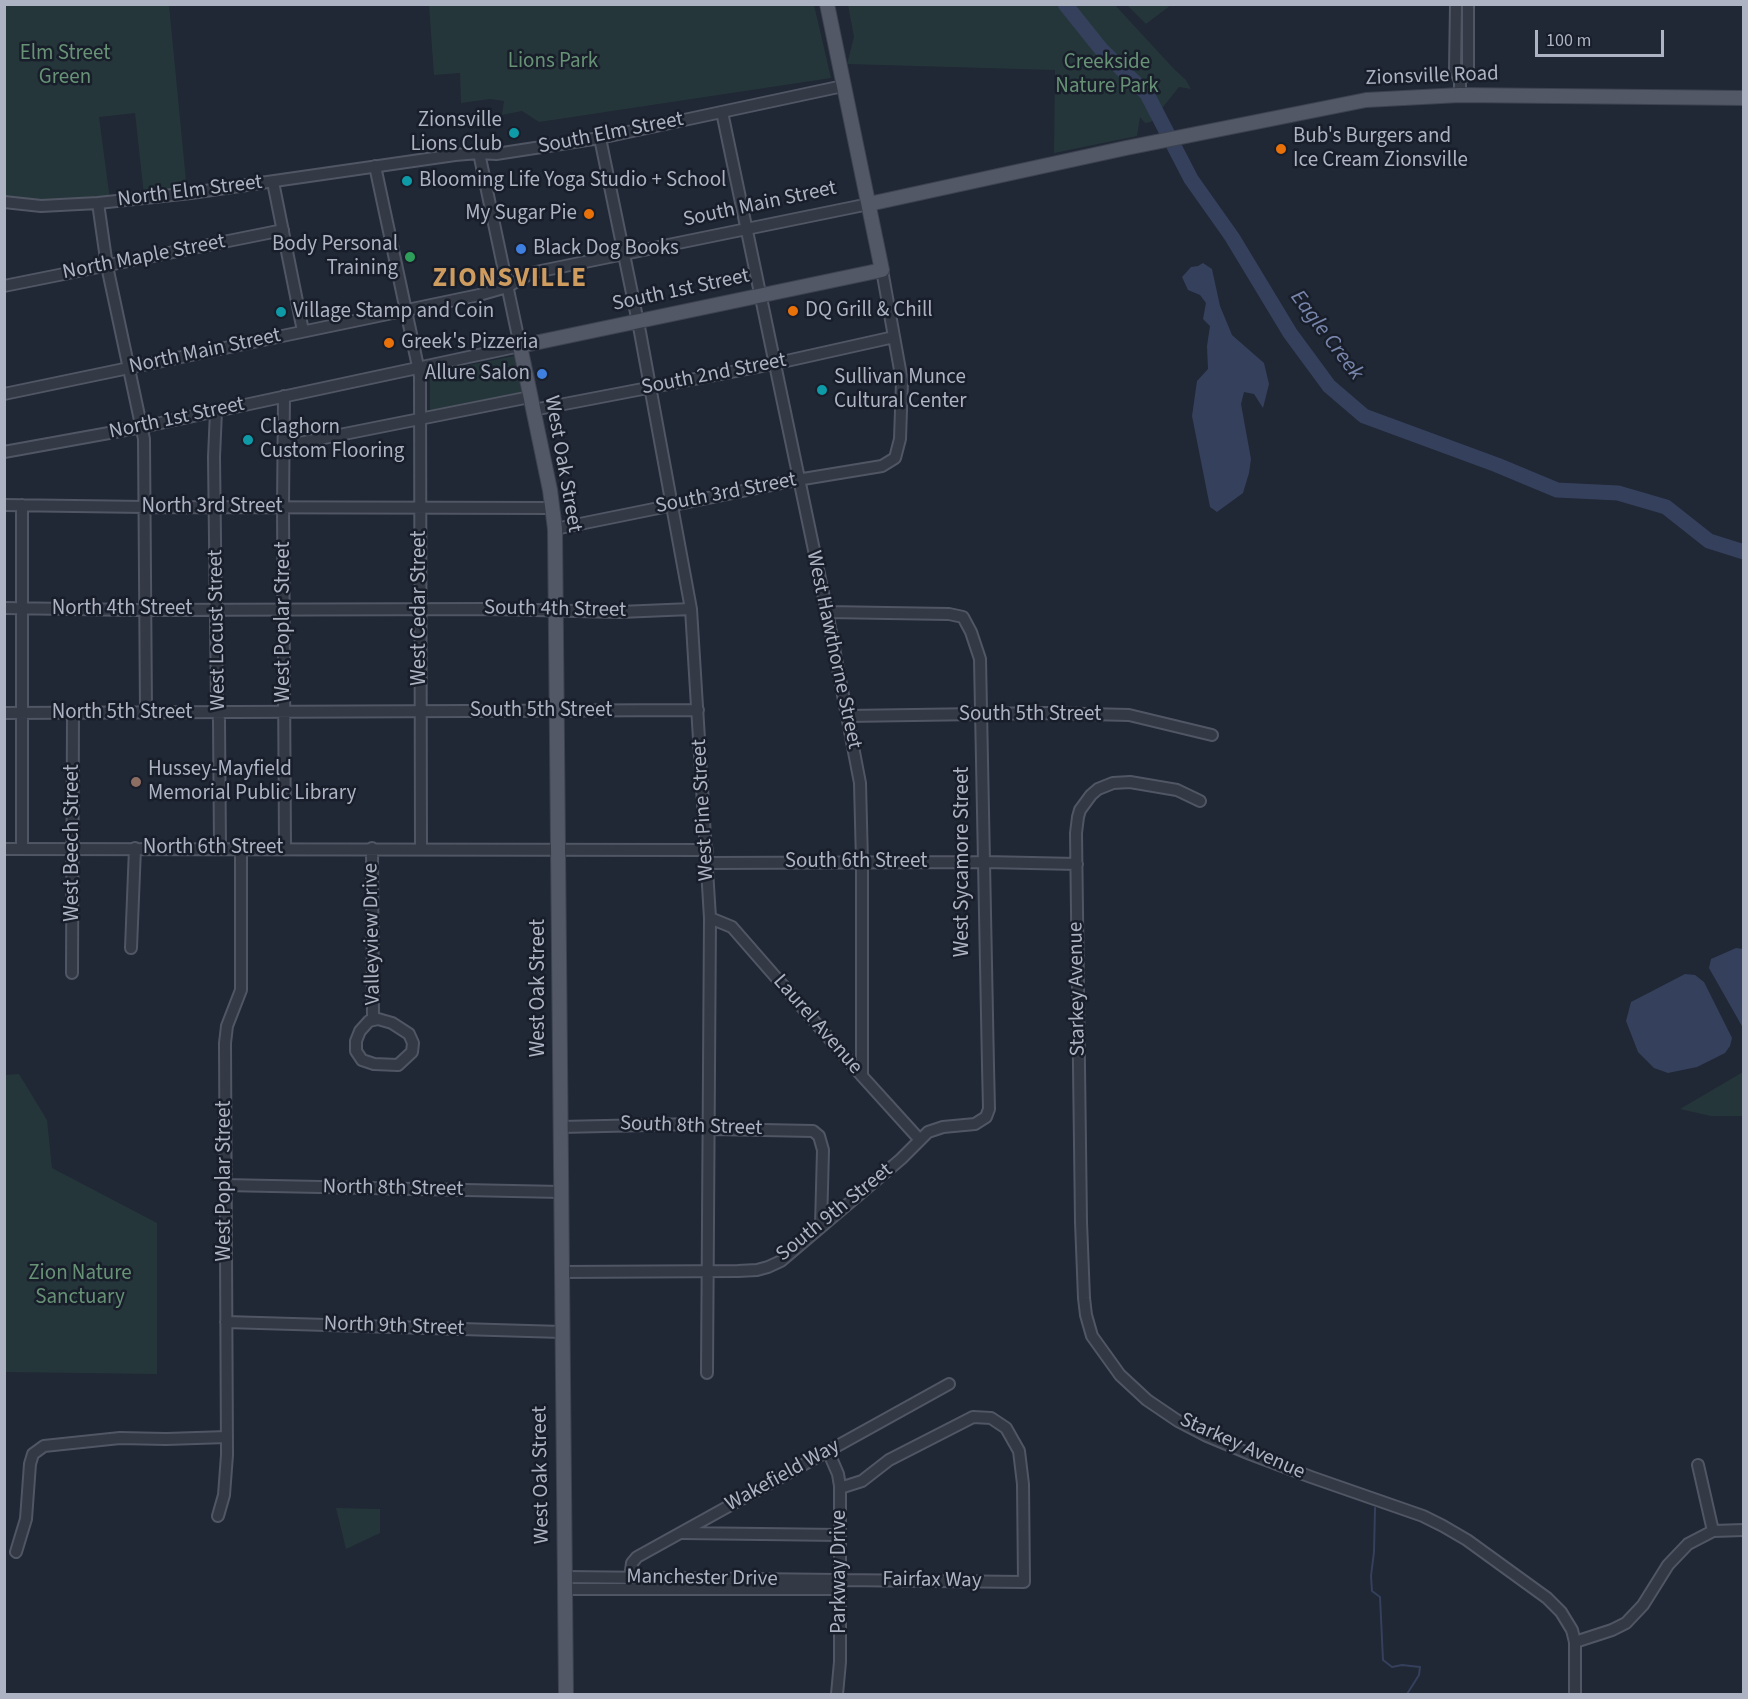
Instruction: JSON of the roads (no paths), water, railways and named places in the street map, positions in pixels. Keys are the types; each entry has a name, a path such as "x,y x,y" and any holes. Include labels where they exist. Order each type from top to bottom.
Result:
{"main road":[{"path":"827,4 882,270"},
{"name":"Zionsville Road","path":"1126,148 1366,100 1460,88 1743,98"},
{"name":"South Main Street","path":"868,204 1126,148"},
{"name":"South 1st Street","path":"520,346 882,270"},
{"name":"West Oak Street","path":"520,346 555,529 566,1695"}],"street":[{"path":"1456,4 1455,69 1460,88"},
{"path":"1460,88 1468,70 1468,4"},
{"name":"South Elm Street","path":"375,166 479,153 496,154 600,138 843,86"},
{"name":"West Hawthorne Street","path":"722,112 860,783 862,1076"},
{"name":"West Pine Street","path":"600,138 673,504 690,609 710,918 707,1373"},
{"name":"West Oak Street","path":"479,153 520,346"},
{"name":"North Elm Street","path":"4,202 49,207 98,203 273,182 375,166"},
{"name":"West Cedar Street","path":"375,166 418,367 421,418 421,848"},
{"path":"273,182 303,331"},
{"path":"98,203 107,266 142,427 145,507 146,713"},
{"name":"South Main Street","path":"406,311 507,287 531,273 868,204"},
{"name":"North Maple Street","path":"4,286 283,230"},
{"path":"882,270 894,337"},
{"name":"North Main Street","path":"4,394 406,311"},
{"name":"South 2nd Street","path":"284,446 421,418 650,387 773,364 894,337"},
{"name":"South 3rd Street","path":"555,529 797,480 882,466 896,458 900,439 902,381 894,337"},
{"name":"South 1st Street","path":"418,367 520,346"},
{"name":"North 1st Street","path":"4,452 142,427 418,367"},
{"name":"West Poplar Street","path":"284,396 285,848"},
{"name":"West Locust Street","path":"216,411 214,457 220,849"},
{"name":"North 3rd Street","path":"4,505 420,508"},
{"path":"22,505 22,849"},
{"path":"420,508 552,508"},
{"name":"North 4th Street","path":"4,608 420,610"},
{"name":"South 4th Street","path":"420,610 620,612 690,609"},
{"name":"West Sycamore Street","path":"826,612 949,614 963,618 967,622 980,659 986,862 985,963 988,1109 986,1117 980,1122 935,1128 920,1140"},
{"name":"South 5th Street","path":"420,712 698,710"},
{"name":"North 5th Street","path":"4,713 420,712"},
{"name":"West Beech Street","path":"72,973 73,713"},
{"name":"South 5th Street","path":"847,716 983,714 1128,716 1212,735"},
{"name":"Starkey Avenue","path":"1200,801 1177,790 1130,782 1113,783 1098,789 1080,810 1077,824 1083,1273 1088,1325 1098,1346 1120,1376 1147,1400 1178,1421 1260,1458 1423,1516 1467,1540 1547,1598 1567,1619 1575,1642 1575,1695"},
{"path":"131,948 135,848"},
{"name":"West Poplar Street","path":"218,1516 225,1495 227,1437 225,1043 227,1026 241,990 241,848"},
{"name":"Valleyview Drive","path":"372,848 373,1020"},
{"path":"421,848 707,850"},
{"name":"North 6th Street","path":"4,849 421,848"},
{"name":"South 6th Street","path":"708,863 1077,864"},
{"name":"Laurel Avenue","path":"710,918 732,927 920,1140"},
{"name":"Valleyview Drive","path":"373,1020 392,1023 409,1034 413,1043 412,1052 398,1065 374,1064 362,1059 356,1051 356,1041 360,1031 369,1021 373,1020"},
{"name":"South 8th Street","path":"560,1126 695,1124 718,1130 803,1129 813,1131 819,1136 823,1150 821,1226"},
{"name":"South 9th Street","path":"562,1272 756,1270 768,1267 781,1261 901,1159 920,1140"},
{"name":"North 8th Street","path":"224,1185 561,1192"},
{"name":"North 9th Street","path":"226,1322 562,1332"},
{"name":"Wakefield Way","path":"630,1578 632,1563 637,1557 949,1384"},
{"name":"Fairfax Way","path":"840,1488 862,1481 889,1460 958,1424 974,1417 991,1418 1006,1428 1019,1451 1023,1484 1024,1582 840,1585"},
{"path":"16,1552 26,1519 30,1464 33,1454 44,1446 120,1438 227,1437"},
{"name":"Parkway Drive","path":"828,1451 838,1474 840,1488 840,1662 837,1695"},
{"path":"1698,1465 1713,1531"},
{"path":"1575,1642 1626,1623 1642,1605 1668,1564 1688,1544 1713,1531 1743,1530"},
{"path":"682,1533 840,1534"},
{"name":"Manchester Drive","path":"565,1583 630,1578 840,1585"},
{"name":"Manchester Drive","path":"565,1583 840,1585"}],"water":[{"path":"1203,263 1212,269 1220,306 1232,335 1264,363 1269,384 1263,408 1254,394 1244,392 1241,404 1251,459 1249,473 1243,493 1217,512 1210,507 1192,416 1197,381 1208,369 1207,346 1210,326 1203,319 1206,303 1200,295 1188,290 1182,277 1191,267"},
{"path":"1736,948 1743,949 1743,1028 1709,968 1711,959"},
{"path":"1685,974 1695,975 1704,982 1732,1038 1725,1053 1697,1067 1668,1073 1654,1068 1638,1052 1626,1021 1631,1002"}],"waterway":[{"name":"Eagle Creek","path":"1065,4 1101,49 1147,94 1191,179 1232,237 1290,333 1329,386 1364,416 1497,465 1557,490 1618,493 1666,507 1709,541 1744,552"},
{"path":"1375,1508 1371,1576 1372,1591 1380,1597 1383,1660 1392,1667 1402,1665 1420,1667 1419,1675 1407,1694"}],"place":[{"name":"Zionsville Lions Club","path":"514,133"},
{"name":"Bub's Burgers and Ice Cream Zionsville","path":"1281,149"},
{"name":"Blooming Life Yoga Studio + School","path":"407,181"},
{"name":"My Sugar Pie","path":"589,214"},
{"name":"Black Dog Books","path":"521,249"},
{"name":"Body Personal Training","path":"410,257"},
{"name":"DQ Grill & Chill","path":"793,311"},
{"name":"Village Stamp and Coin","path":"281,312"},
{"name":"Greek's Pizzeria","path":"389,343"},
{"name":"Allure Salon","path":"542,374"},
{"name":"Sullivan Munce Cultural Center","path":"822,390"},
{"name":"Claghorn Custom Flooring","path":"248,440"},
{"name":"Hussey-Mayfield Memorial Public Library","path":"136,782"}],"district":[{"name":"ZIONSVILLE","path":"510,280"}],"park label":[{"name":"Lions Park","path":"553,62"},
{"name":"Elm Street Green","path":"65,66"},
{"name":"Creekside Nature Park","path":"1107,75"},
{"name":"Zion Nature Sanctuary","path":"80,1286"}]}
